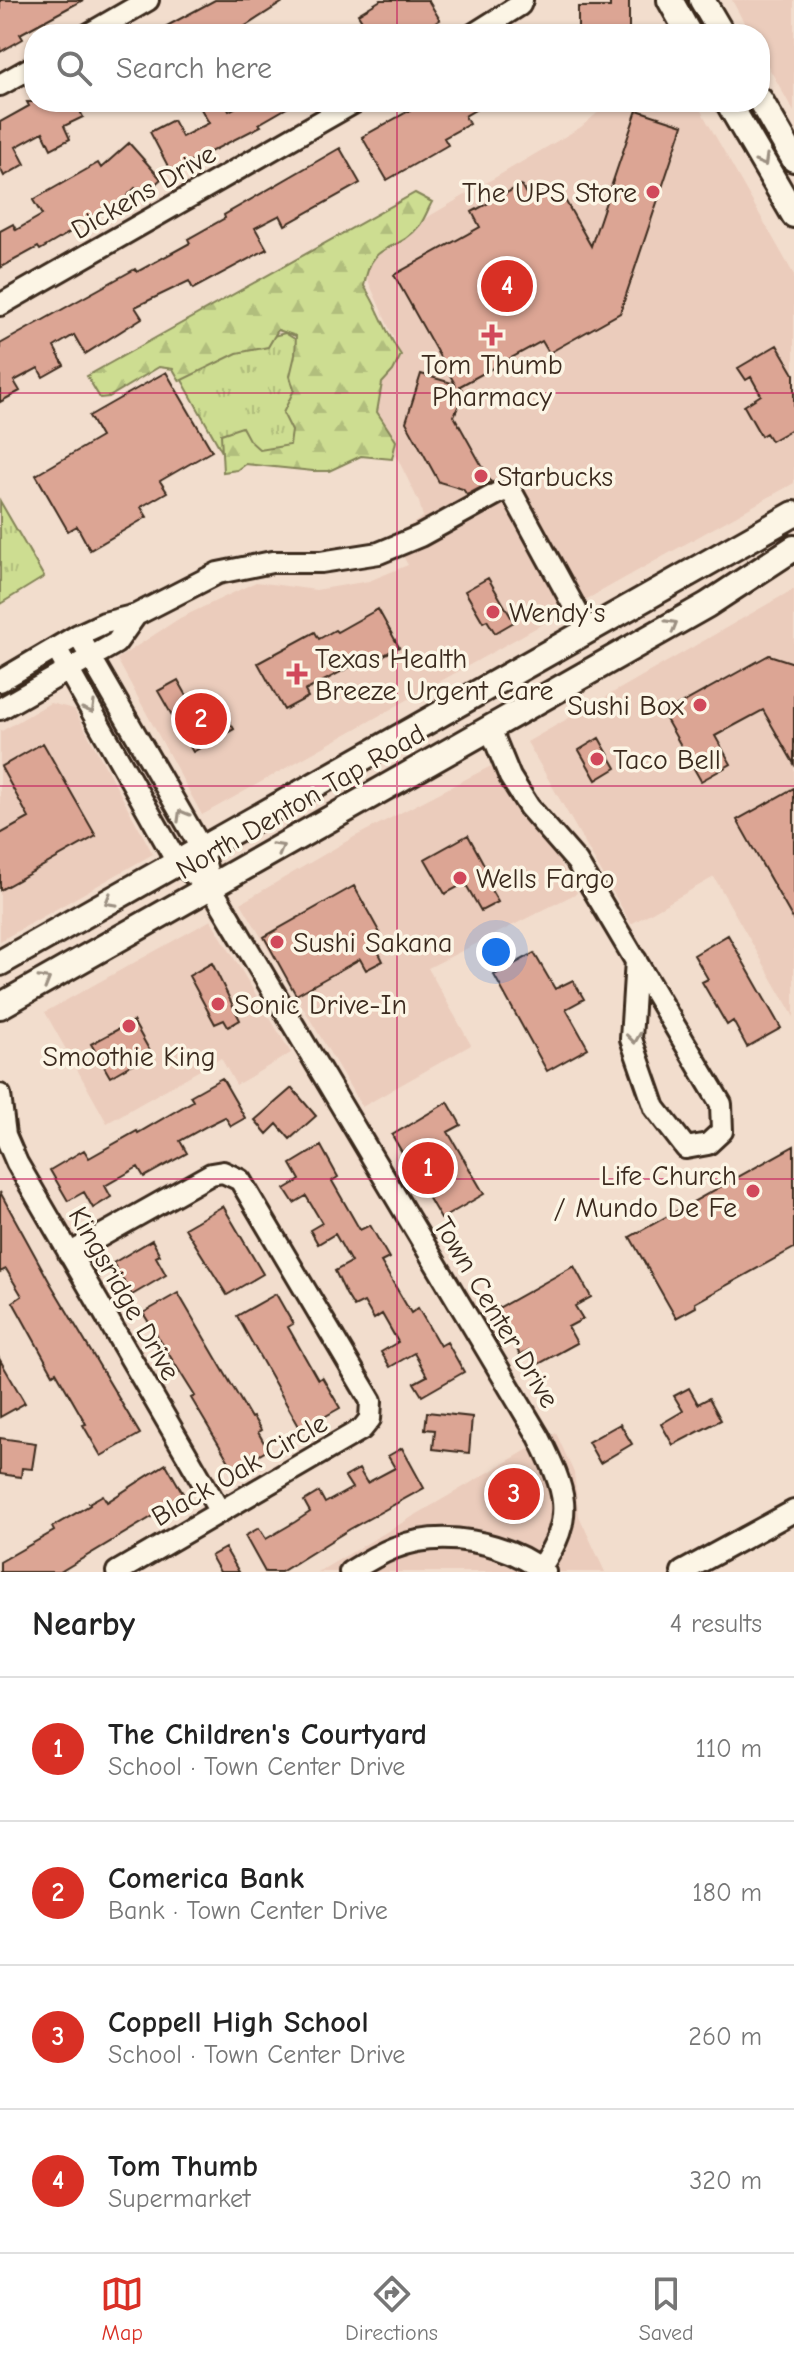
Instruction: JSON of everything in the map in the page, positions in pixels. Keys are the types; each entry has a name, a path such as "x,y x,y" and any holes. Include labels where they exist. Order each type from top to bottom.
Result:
{"main road":[{"path":"670,0 683,24"},
{"path":"702,0 716,24"},
{"path":"738,112 787,195 794,215"},
{"path":"767,112 794,159"},
{"name":"North Denton Tap Road","path":"0,963 794,514"},
{"name":"North Denton Tap Road","path":"0,1006 707,605 794,548"},
{"path":"605,663 607,644 612,636 671,598 700,569"},
{"path":"497,724 530,695 586,660 592,645 588,632"}],"street":[{"path":"106,24 148,0"},
{"path":"490,24 520,5 522,0"},
{"path":"0,85 24,72"},
{"name":"Dickens Drive","path":"0,305 338,112"},
{"path":"0,681 78,635 104,623 136,615 218,573 272,562 321,562 379,553 420,536 510,489 588,632"},
{"path":"0,709 116,643 136,615"},
{"name":"Town Center Drive","path":"78,635 201,848 211,887 539,1437 559,1478 564,1517 557,1544 543,1570"},
{"name":"Town Center Drive","path":"56,648 177,862 211,887"},
{"path":"497,724 516,787 529,807 577,862 636,960 721,1104 722,1131 708,1144 686,1148 655,1108 631,1039 636,960"},
{"name":"Kingsridge Drive","path":"0,1095 5,1135 17,1163 220,1512"},
{"name":"Black Oak Circle","path":"69,1254 211,1174 223,1172 240,1180 371,1401 370,1419 362,1429 117,1572"},
{"path":"682,1572 794,1511"},
{"path":"350,1572 394,1548 435,1538 486,1544 543,1570"}],"shaded area":[{"path":"732,0 794,0 794,112 770,70 770,24 745,24"},
{"path":"598,112 702,112 794,275 794,483 202,815 117,659 180,618 256,582 316,590 369,581 408,565 392,537 423,517 419,502 388,439 374,418 379,381 398,348 358,258 581,127"},
{"path":"794,589 794,1017 714,877 631,924 527,742"},
{"path":"50,703 74,709 153,854 0,941 0,732"},
{"path":"493,765 519,810 553,851 577,893 428,968 471,1045 362,1107 241,903 354,837"},
{"path":"211,920 291,1053 236,1085 221,1058 107,1123 45,1012"},
{"path":"556,1433 574,1473 579,1516 605,1572 318,1572"}],"green space":[{"path":"415,193 432,202 420,225 411,235 379,253 368,271 364,286 401,355 382,383 377,412 396,441 392,459 361,456 329,471 245,464 237,470 223,472 221,434 242,427 249,440 260,450 290,445 292,431 283,413 294,390 290,376 296,336 278,330 268,347 237,353 180,381 173,369 159,367 109,397 100,398 87,376"},
{"path":"285,333 306,346 306,461 226,459 178,373 221,349"},
{"path":"0,501 44,577 0,604"}],"building":[{"path":"0,0 83,0 39,24 24,24 24,32 20,34 23,39 0,52"},
{"path":"215,0 286,0 249,24 171,24"},
{"path":"381,0 428,0 440,20 433,24 364,24 358,14"},
{"path":"610,0 629,0 629,24 578,24 578,7 610,7"},
{"path":"24,109 24,112 80,112 83,117 64,126 70,139 51,149 43,132 16,147 25,164 4,176 0,168 0,122"},
{"path":"203,112 280,112 259,124 261,126 171,172 150,132 173,120 182,137 209,123"},
{"path":"407,112 472,112 465,116 469,124 444,138 448,145 387,180 362,137"},
{"path":"636,112 683,125 620,313 549,353 542,341 460,386 464,393 454,416 491,482 467,495 463,489 439,482 406,422 421,374 455,384 394,275 480,227 472,212 521,185 529,199 556,184 591,246"},
{"path":"129,143 161,179 142,196 135,188 123,200 40,250 38,247 0,268 0,231 13,224 16,230 42,215 33,200 98,163 101,168"},
{"path":"340,148 360,183 285,225 280,215 255,228 267,249 193,289 189,281 135,307 142,318 85,354 74,335 54,347 64,365 43,377 38,368 14,381 20,391 0,402 0,344 135,269 137,272 190,243 188,239 225,218 224,215"},
{"path":"777,345 794,374 794,428 771,441 766,433 761,436 744,406 761,395 751,377 746,380 738,368"},
{"path":"166,372 212,451 160,481 167,492 141,507 147,517 90,550 77,526 68,531 36,475 101,437 89,416"},
{"name":"Wendy's","path":"488,578 514,622 495,633 487,620 483,622 465,591"},
{"path":"378,609 399,647 358,669 355,664 305,691 308,697 284,710 258,663 315,632 319,639"},
{"path":"769,655 794,663 794,764 763,710 715,736 731,764 701,781 663,714"},
{"path":"178,680 195,710 216,698 234,729 193,752 158,691"},
{"name":"Taco Bell","path":"599,738 616,768 596,780 579,750"},
{"path":"43,743 96,836 0,890 0,834 29,818 1,767"},
{"path":"794,788 794,921 737,820"},
{"name":"Wells Fargo","path":"468,835 487,870 481,873 498,902 481,911 465,883 445,894 425,859"},
{"path":"354,886 386,944 377,949 383,961 366,970 360,959 296,995 264,937"},
{"path":"728,935 781,1028 747,1047 733,1021 727,1025 702,982 708,979 694,955"},
{"path":"534,953 555,989 573,980 584,999 566,1009 588,1048 547,1071 494,975"},
{"name":"Sonic Drive-In","path":"212,963 240,1020 228,1027 224,1020 215,1024 189,976"},
{"path":"133,1021 151,1053 110,1077 91,1044"},
{"path":"222,1078 245,1118 231,1126 225,1117 180,1141 187,1153 144,1177 138,1167 105,1186 111,1197 93,1208 84,1192 68,1201 50,1170 84,1150 89,1158 138,1133 193,1101 190,1096"},
{"path":"292,1088 316,1116 290,1139 277,1124 267,1134 255,1120"},
{"path":"448,1102 461,1125 448,1132 484,1194 441,1219 392,1135"},
{"path":"321,1146 338,1177 332,1181 360,1230 370,1225 389,1258 381,1262 411,1313 418,1308 440,1346 447,1342 464,1372 422,1396 414,1383 427,1376 414,1353 390,1367 381,1352 398,1342 382,1314 374,1319 364,1302 354,1307 346,1294 335,1271 351,1262 335,1234 318,1244 310,1230 322,1223 306,1196 294,1203 285,1189 300,1180 291,1164"},
{"name":"Life Church / Mundo De Fe","path":"794,1146 794,1248 695,1303 696,1307 676,1318 630,1237"},
{"path":"0,1192 140,1434 101,1456 83,1425 86,1424 56,1372 53,1374 13,1302 22,1296 6,1269 0,1272"},
{"path":"223,1206 263,1274 227,1295 185,1228"},
{"path":"152,1240 160,1255 156,1257 166,1275 132,1295 113,1263"},
{"path":"574,1266 591,1297 575,1306 583,1319 568,1327 577,1343 537,1365 529,1350 520,1355 495,1310"},
{"path":"178,1293 261,1430 258,1432 268,1450 234,1470 191,1398 195,1396 143,1313"},
{"path":"276,1294 293,1324 288,1327 318,1380 322,1377 340,1408 301,1430 237,1316"},
{"path":"0,1360 25,1403 0,1417"},
{"path":"689,1388 698,1404 709,1398 721,1420 673,1445 661,1424 683,1411 674,1396"},
{"path":"427,1412 472,1417 469,1453 433,1449 435,1430 425,1429"},
{"path":"620,1424 632,1444 600,1463 588,1442"},
{"path":"0,1438 36,1443 32,1469 22,1468 21,1477 0,1474"},
{"path":"402,1448 424,1488 281,1572 265,1572 245,1536 259,1528 266,1539 295,1522 310,1512 304,1501 319,1492 325,1503 352,1488 345,1477 359,1469 367,1483 395,1468 388,1456"},
{"path":"166,1464 185,1497 60,1572 0,1572 0,1562 54,1531 52,1527 103,1495 107,1502"},
{"path":"225,1548 239,1572 220,1572 211,1556"}],"place":[{"name":"The UPS Store","path":"653,192"},
{"name":"Tom Thumb","path":"507,286"},
{"name":"Tom Thumb Pharmacy","path":"492,335"},
{"name":"Starbucks","path":"481,476"},
{"name":"Wendy's","path":"493,612"},
{"name":"Texas Health Breeze Urgent Care","path":"297,674"},
{"name":"Sushi Box","path":"700,705"},
{"name":"Comerica Bank","path":"201,719"},
{"name":"Taco Bell","path":"597,759"},
{"name":"Wells Fargo","path":"460,878"},
{"name":"Sushi Sakana","path":"277,942"},
{"name":"Sonic Drive-In","path":"218,1004"},
{"name":"Smoothie King","path":"129,1026"},
{"name":"The Children's Courtyard","path":"428,1168"},
{"name":"Life Church / Mundo De Fe","path":"753,1191"},
{"name":"Coppell High School","path":"514,1494"}]}
